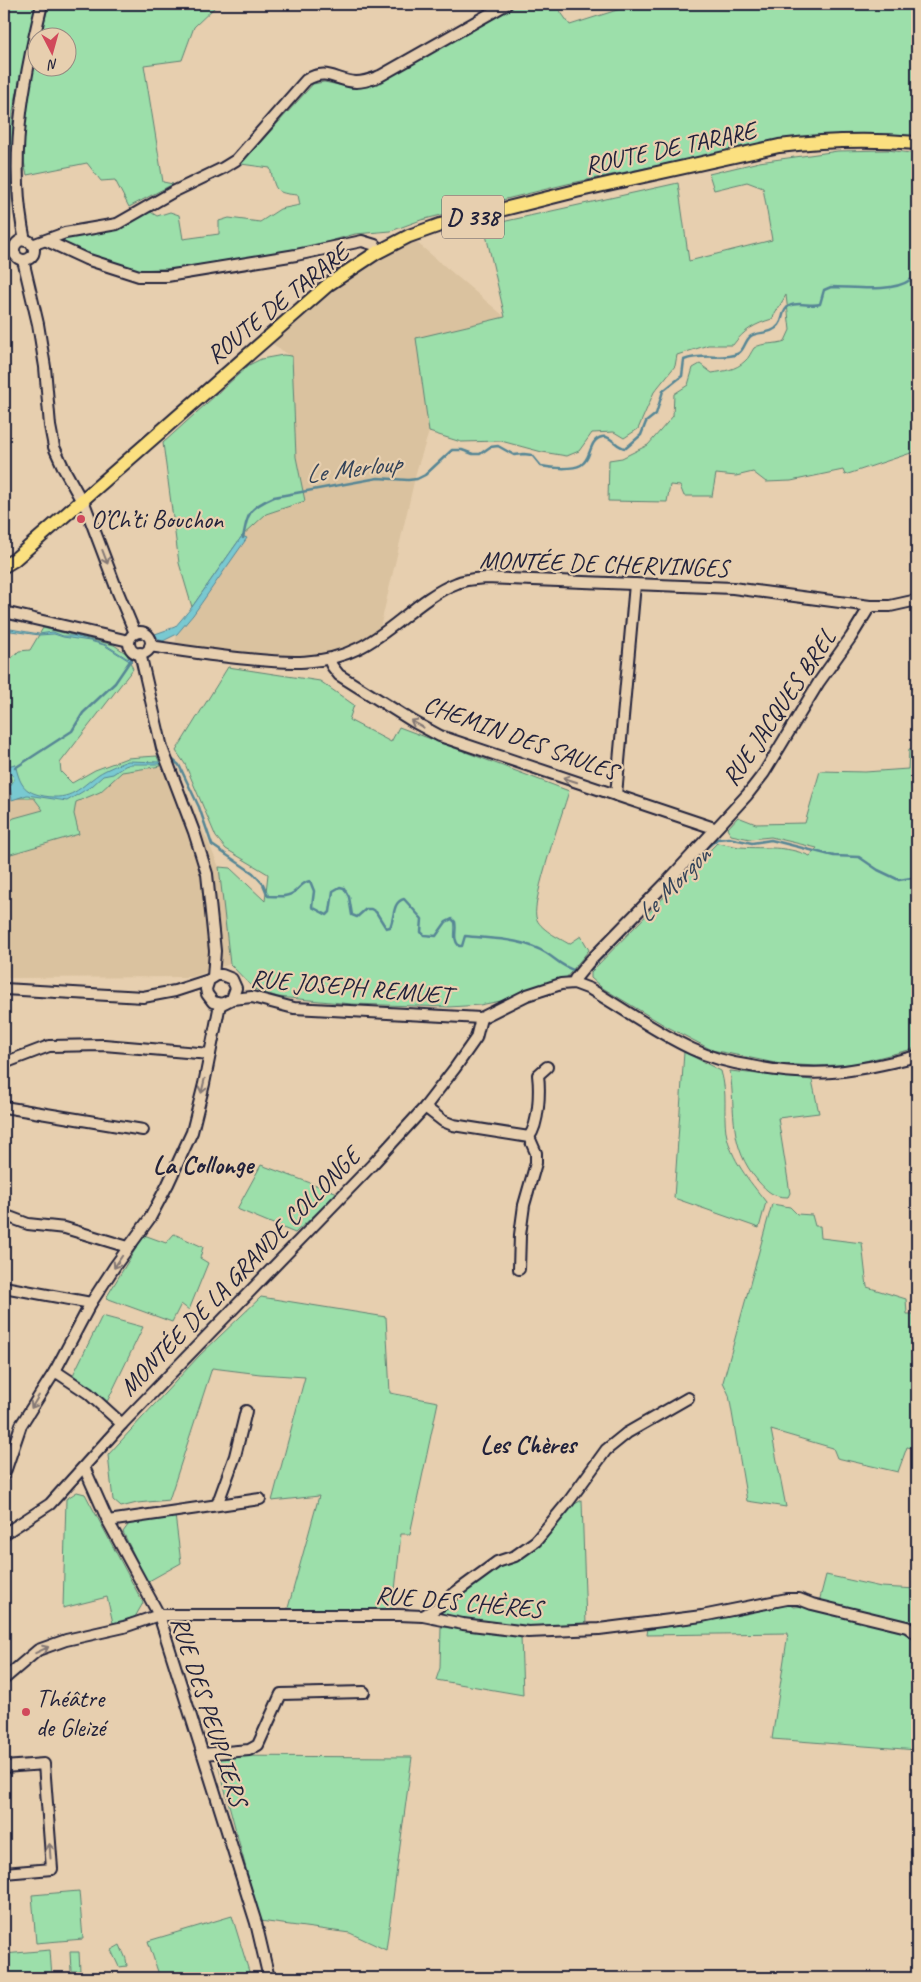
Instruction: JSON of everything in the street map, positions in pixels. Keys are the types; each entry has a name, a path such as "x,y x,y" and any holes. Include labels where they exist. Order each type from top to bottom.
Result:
{"main road":[{"name":"ROUTE DE TARARE","path":"4,574 9,563 329,284 379,252 410,236 440,225 576,191 771,148 807,142 846,140 917,143"}],"street":[{"path":"42,4 18,123 16,171 28,243 33,254 28,260 23,260 9,252 17,244 28,243 47,241 65,233 117,224 173,192 224,168 236,160 306,80 314,75 332,75 355,82 380,76 507,4"},
{"path":"47,241 86,260 139,276 167,276 296,255 362,241 375,245 379,252"},
{"path":"9,613 132,637 140,632 146,634 150,640 150,646 145,652 140,653 132,650 132,637 114,582 83,500 64,469 54,446 50,426 46,367 23,260"},
{"name":"MONTÉE DE CHERVINGES","path":"150,646 209,655 282,662 330,660 361,647 386,631 431,597 458,582 486,578 733,588 870,606 890,606 917,600"},
{"path":"616,795 635,584"},
{"name":"RUE JACQUES BREL","path":"574,983 575,978 588,963 666,883 714,828 747,795 764,773 819,682 852,637 870,606"},
{"path":"140,653 162,748 194,832 207,874 215,951 211,979 206,989 209,998"},
{"name":"CHEMIN DES SAULES","path":"330,660 339,675 440,736 714,828"},
{"path":"175,991 200,994 209,998 212,1002 220,1004 226,1004 232,999 236,992 234,982 215,951"},
{"path":"4,989 143,997 175,991 222,975 252,997"},
{"path":"574,983 590,989 693,1050 725,1061 784,1072 820,1074 870,1068 917,1056"},
{"name":"RUE JOSEPH REMUET","path":"232,999 252,997 294,1008 482,1018 526,995 560,984 574,983"},
{"path":"4,1475 21,1425 55,1371 91,1304 128,1247 150,1218 192,1132 220,1004"},
{"name":"MONTÉE DE LA GRANDE COLLONGE","path":"4,1534 50,1504 122,1424 425,1107 476,1038 482,1018"},
{"path":"4,1064 49,1046 104,1045 210,1054"},
{"path":"529,1137 534,1130 539,1090 538,1075 547,1067"},
{"path":"4,1107 143,1130"},
{"path":"425,1107 443,1121 453,1125 529,1137"},
{"path":"518,1269 524,1206 536,1163 536,1153 529,1137"},
{"path":"4,1215 28,1224 65,1228 128,1247"},
{"path":"4,1287 91,1304"},
{"path":"55,1371 88,1393 122,1424"},
{"path":"423,1616 443,1604 497,1562 515,1556 536,1541 569,1501 606,1450 628,1433 688,1398"},
{"path":"217,1505 235,1456 246,1411"},
{"name":"RUE DES PEUPLIERS","path":"84,1467 108,1521 159,1615 256,1923 269,1978"},
{"path":"108,1521 260,1499"},
{"name":"RUE DES CHÈRES","path":"4,1679 38,1650 66,1640 124,1627 159,1615 371,1614 423,1616 462,1624 528,1632 599,1629 702,1616 774,1601 799,1599 812,1604 907,1627 917,1634"},
{"path":"203,1754 249,1750 258,1745 281,1694 364,1692"},
{"path":"4,1767 44,1764 52,1869 4,1873"}],"shaded area":[{"path":"409,236 505,317 417,339 429,432 417,469 380,628 357,644 328,657 291,659 175,644 177,634 193,615 246,538 242,536 266,514 305,500 296,457 292,357 265,339 329,284"},
{"path":"174,764 219,867 230,964 192,977 4,978 4,856 79,834 74,814 76,802 100,792 122,772"},
{"path":"4,773 11,779 10,789 34,798 43,810 14,818 4,825"}],"green space":[{"path":"4,4 36,4 31,28 28,28 28,41 13,111 10,221 4,228"},
{"path":"49,4 221,4 217,5 194,27 182,60 144,65 163,182 173,184 129,207 115,180 101,181 87,163 27,175 23,147 31,78 78,78 78,28 42,28"},
{"path":"517,4 555,4 570,25 636,4 917,4 917,136 844,134 783,140 567,184 421,220 391,231 355,234 305,248 178,268 139,270 120,266 68,247 61,241 63,238 119,228 149,211 157,216 170,212 179,215 183,239 219,234 219,221 229,218 260,222 280,209 300,205 298,195 280,192 277,189 270,168 241,164 313,84 324,82 355,88 379,82"},
{"path":"888,150 917,154 917,451 845,475 843,470 791,481 766,482 753,472 736,476 716,474 712,496 684,496 680,486 670,485 667,502 608,501 609,460 622,458 648,445 673,416 674,394 688,385 693,368 700,364 712,373 730,370 748,358 754,348 785,341 790,330 786,295 772,319 750,328 733,345 708,345 677,355 675,366 654,392 638,429 624,438 614,432 592,433 579,451 567,456 542,452 501,441 461,442 429,432 416,338 505,317 484,226 678,183 689,261 772,240 763,188 747,182 714,190 709,174 759,162 838,151"},
{"path":"283,355 292,356 296,457 305,501 266,514 242,536 192,607 179,563 163,443 249,365 261,359"},
{"path":"43,628 114,645 127,654 133,669 60,763 61,772 72,783 95,770 127,758 157,756 161,766 122,772 100,792 76,802 74,814 79,834 4,856 4,825 14,818 43,810 34,798 14,798 10,789 11,779 4,773 4,665 19,651 30,650"},
{"path":"228,667 320,681 354,705 349,720 391,742 399,727 569,791 554,836 538,893 536,907 536,917 545,929 569,944 581,936 589,950 566,978 540,986 511,999 480,1005 449,1007 352,1004 278,997 254,989 230,964 219,867 230,868 265,901 268,874 226,849 216,837 185,764 176,751"},
{"path":"917,748 917,1048 853,1064 817,1066 780,1064 712,1050 664,1025 601,987 591,978 591,972 717,843 740,847 792,850 810,856 817,848 771,837 750,839 731,835 727,829 738,817 756,824 805,823 820,771 865,772 908,769 909,749"},
{"path":"684,1052 721,1071 728,1142 736,1161 766,1202 759,1228 674,1198"},
{"path":"730,1071 812,1080 819,1113 778,1118 790,1193 788,1197 775,1195 765,1188 748,1168 742,1155 735,1129"},
{"path":"261,1165 338,1193 295,1233 237,1209"},
{"path":"772,1204 790,1207 797,1214 812,1215 815,1226 820,1226 821,1238 862,1243 867,1287 906,1299 907,1314 917,1314 917,1449 907,1447 898,1472 837,1458 833,1448 771,1430 786,1507 747,1501 729,1395 723,1382"},
{"path":"174,1234 203,1247 200,1258 208,1263 189,1310 181,1304 172,1322 106,1298 144,1235 166,1243"},
{"path":"261,1297 386,1317 390,1393 438,1402 410,1534 401,1534 393,1609 299,1610 288,1608 319,1496 272,1501 305,1377 212,1368 169,1500 137,1503 121,1507 113,1500 108,1455 199,1356"},
{"path":"102,1316 143,1327 107,1402 73,1375"},
{"path":"77,1492 85,1494 143,1603 135,1617 113,1623 107,1597 63,1608 66,1499"},
{"path":"582,1500 586,1625 529,1627 438,1615 493,1570 521,1557 545,1536 571,1506"},
{"path":"175,1515 181,1563 147,1582 123,1532 131,1521"},
{"path":"826,1575 881,1587 917,1589 917,1628 912,1625 819,1602"},
{"path":"786,1602 793,1607 806,1606 906,1630 917,1645 917,1750 772,1739 788,1633 647,1635 648,1628"},
{"path":"441,1627 521,1636 523,1695 436,1680 440,1668"},
{"path":"216,1756 412,1757 386,1950 350,1933 260,1921"},
{"path":"79,1891 83,1939 36,1943 32,1895"},
{"path":"232,1916 251,1978 160,1978 148,1941"},
{"path":"120,1945 127,1966 119,1967 111,1950"},
{"path":"50,1950 52,1978 4,1978 4,1954"},
{"path":"70,1952 79,1952 80,1971 71,1971"}],"water":[{"path":"242,536 247,538 193,615 177,634 163,641 159,640 155,634 175,627 192,607"},
{"path":"5,628 39,634 53,632 63,636 74,636 106,645 128,659 130,656 133,660 131,662 104,645 90,641 63,637 54,634 39,635 4,630"},
{"path":"128,761 160,762 161,764 131,764 125,766 113,774 103,776 92,786 67,801 27,795 12,800 10,786 14,780 13,775 4,772 4,767 15,764 23,786 31,792 44,796 62,797 74,792 102,772"}],"waterway":[{"name":"Le Merloup","path":"243,538 246,522 251,512 259,504 274,497 378,478 417,479 425,475 452,450 480,454 490,447 498,446 514,455 532,455 541,466 577,467 587,459 594,442 598,439 602,437 609,438 619,446 626,448 641,435 646,422 656,414 663,391 682,376 684,360 698,357 732,356 740,353 751,336 769,332 776,328 781,323 785,310 789,306 820,304 824,290 831,287 883,288 893,287 910,280 917,281"},
{"name":"Le Merloup","path":"15,768 72,731 83,713 115,683 132,658"},
{"name":"Le Morgon","path":"170,761 173,760 179,765 199,807 212,845 253,873 263,884 268,896 290,895 303,884 310,881 314,891 312,907 327,915 330,912 333,891 340,887 344,888 349,897 352,915 357,917 366,909 371,909 376,912 386,928 390,927 392,923 397,903 404,899 422,919 421,932 424,935 436,936 446,922 452,919 455,922 455,937 459,946 462,946 465,936 527,944 576,971"},
{"name":"Le Morgon","path":"698,855 717,839 729,838 752,843 771,840 834,856 859,857 878,870 899,880 917,877"},
{"name":"Le Morgon","path":"589,971 690,865"}],"place":[{"name":"O’Ch’ti Bouchon","path":"81,519"},
{"name":"Théâtre de Gleizé","path":"26,1712"}],"district":[{"name":"La Collonge","path":"203,1164"},
{"name":"Les Chères","path":"528,1444"}]}
